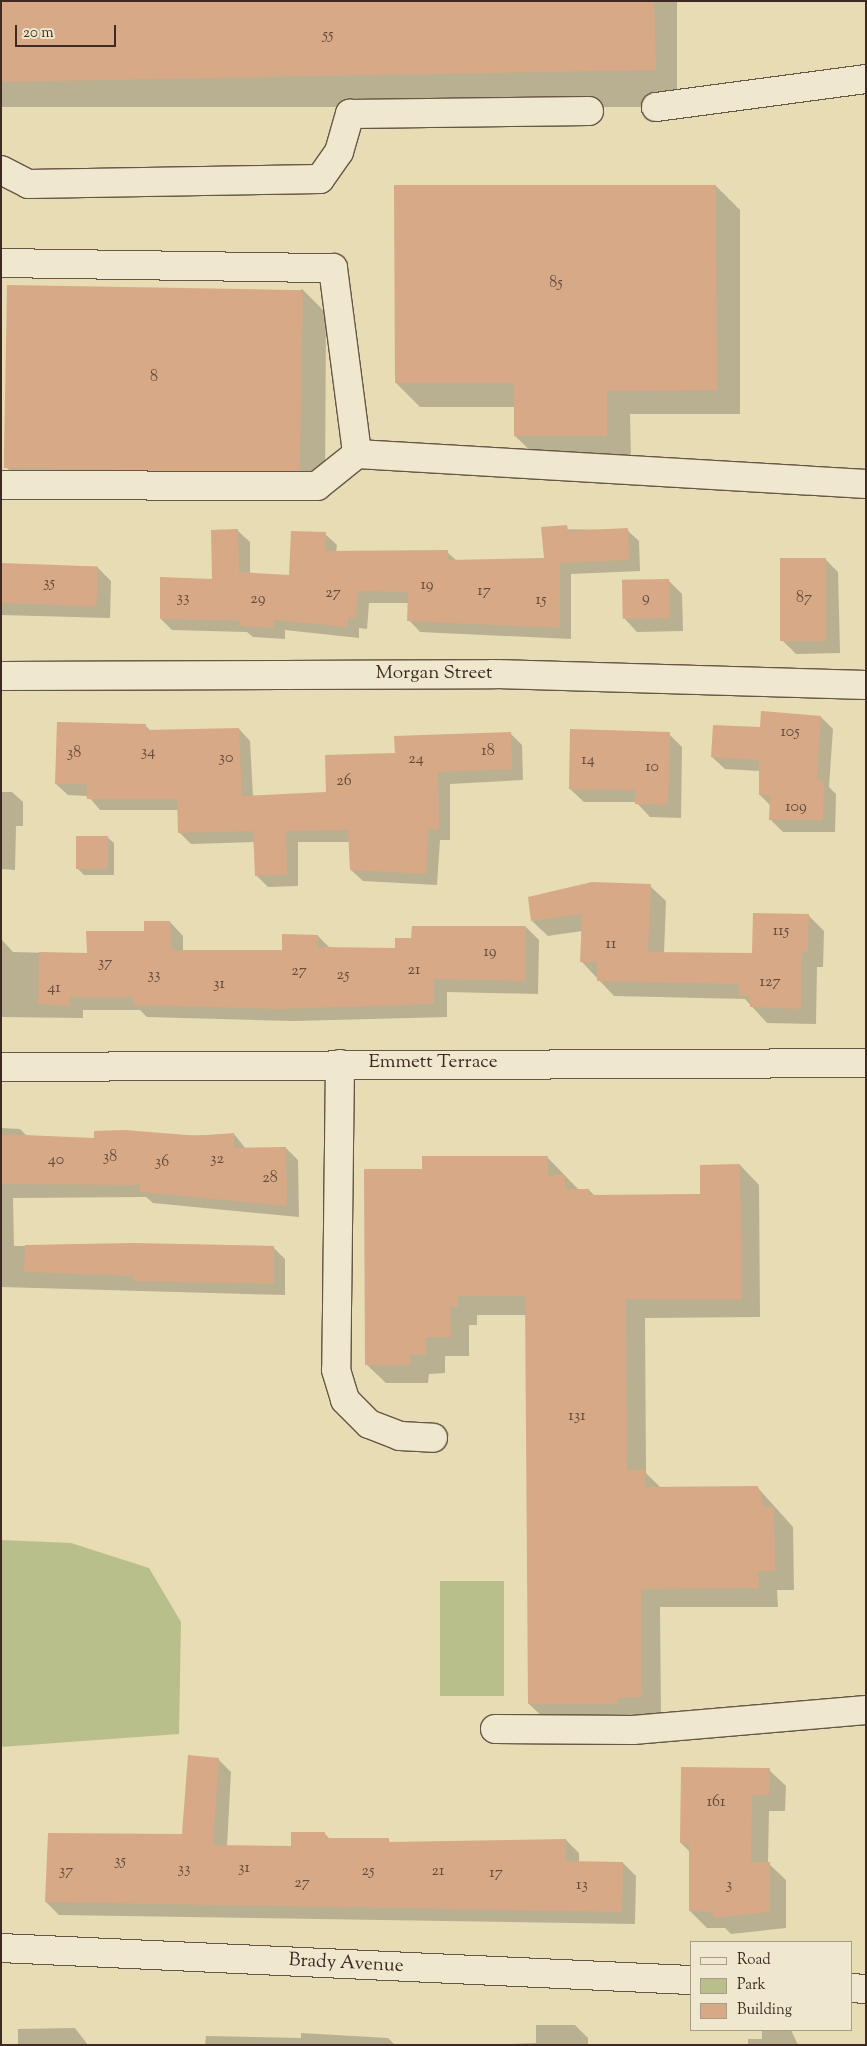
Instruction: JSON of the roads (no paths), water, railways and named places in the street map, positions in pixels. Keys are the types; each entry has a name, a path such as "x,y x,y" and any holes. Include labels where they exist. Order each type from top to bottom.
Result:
{"street":[{"path":"656,107 866,79"},
{"path":"1,170 28,184 320,179 339,152 350,114 589,111"},
{"path":"1,263 333,268 357,454"},
{"path":"1,485 317,486 357,454 866,484"},
{"name":"Morgan Street","path":"1,676 492,674 866,685"},
{"name":"Emmett Terrace","path":"1,1066 866,1063"},
{"path":"340,1064 336,1370 345,1400 369,1424 400,1436 433,1438"},
{"path":"494,1729 633,1730 866,1710"},
{"name":"Brady Avenue","path":"1,1948 690,1980"},
{"path":"852,1988 866,1989"}]}
